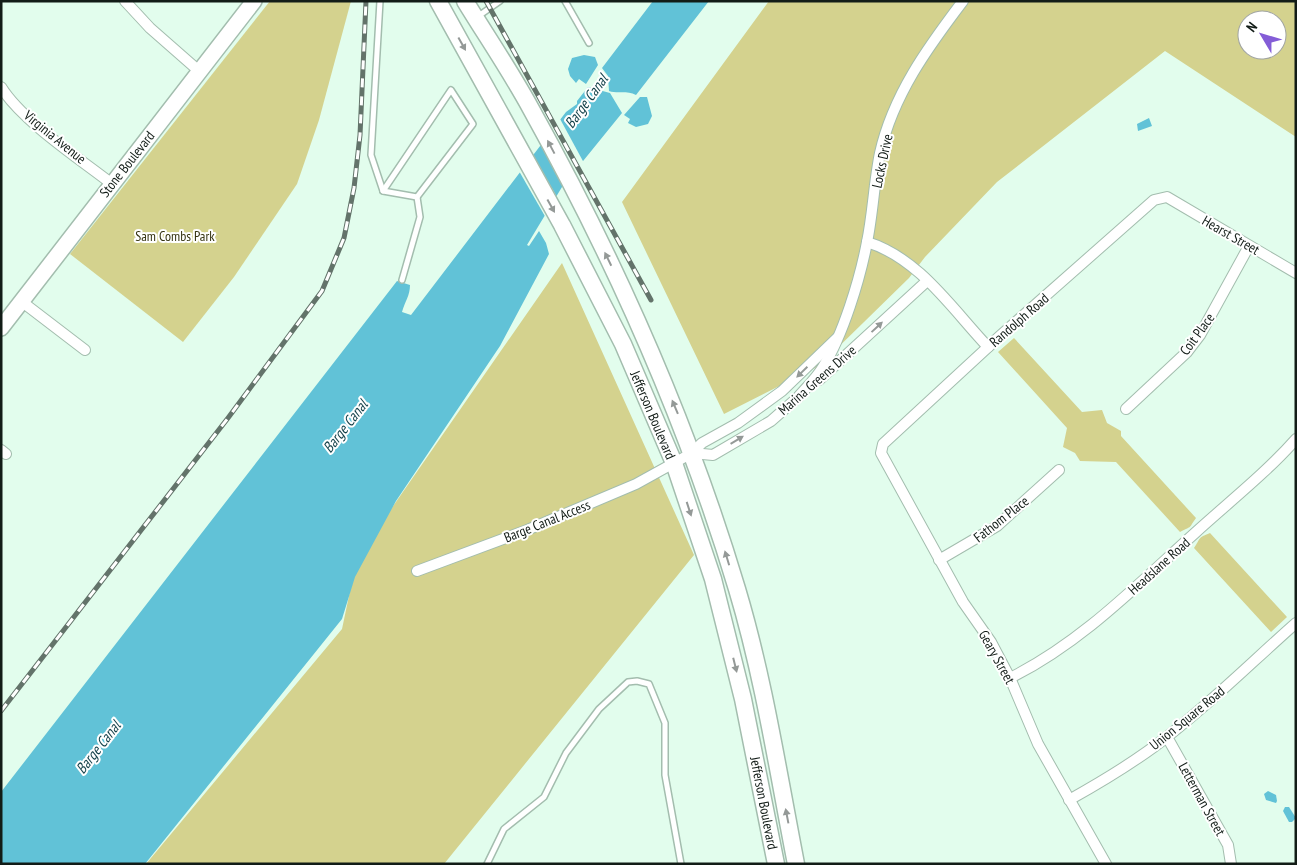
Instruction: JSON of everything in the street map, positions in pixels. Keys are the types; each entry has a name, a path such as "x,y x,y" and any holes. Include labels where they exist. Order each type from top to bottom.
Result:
{"main road":[{"name":"Jefferson Boulevard","path":"438,1 562,225 623,344 674,463 713,579 743,698 776,864"},
{"name":"Jefferson Boulevard","path":"465,1 530,107 573,187 641,327 692,453 738,591 763,692 796,864"}],"street":[{"path":"125,1 150,28 199,71"},
{"name":"Stone Boulevard","path":"1,328 254,1"},
{"name":"Locks Drive","path":"799,396 823,367 837,338 860,271 867,242 880,152 897,103 925,51 963,1"},
{"name":"Virginia Avenue","path":"1,87 17,106 40,127 112,184"},
{"name":"Hearst Street","path":"1167,197 1296,273"},
{"name":"Randolph Road","path":"881,453 883,444 1133,216 1154,200 1167,197"},
{"path":"867,242 887,248 913,267 988,347"},
{"name":"Coit Place","path":"1126,409 1187,352 1200,335 1249,246"},
{"name":"Marina Greens Drive","path":"692,453 713,455 771,421 927,281"},
{"path":"22,301 85,350"},
{"name":"Locks Drive","path":"674,463 692,453 702,442 738,423 782,391 837,338"},
{"name":"Headslane Road","path":"1010,678 1046,658 1093,625 1269,467 1296,439"},
{"name":"Geary Street","path":"881,453 963,602 990,642 1010,678 1038,744 1106,864"},
{"name":"Barge Canal Access","path":"417,571 527,530 618,492 674,463"},
{"name":"Fathom Place","path":"939,560 997,526 1059,470"},
{"name":"Union Square Road","path":"1069,800 1119,770 1167,737 1294,628"},
{"name":"Letterman Street","path":"1167,737 1228,845 1231,864"}],"lane":[{"path":"380,1 370,155 383,191"},
{"path":"475,18 500,1"},
{"path":"565,1 589,43"},
{"path":"383,191 451,90 473,124 417,197 420,217 402,280"},
{"path":"383,191 417,197"},
{"path":"487,864 504,829 544,797 566,752 599,709 624,685 637,681 649,684 665,722 664,775 681,864"}],"green space":[{"name":"Sam Combs Park","path":"270,1 351,1 319,120 297,184 234,277 183,342 70,254"},
{"path":"769,1 1296,1 1296,137 1165,51 997,182 925,257 909,278 819,366 724,414 622,202"},
{"path":"562,263 694,555 444,864 146,864 342,629 357,558"},
{"path":"1014,338 1082,412 1102,410 1107,423 1121,431 1121,436 1196,518 1190,526 1180,532 1116,462 1080,461 1075,453 1063,447 1067,428 998,352"},
{"path":"1210,533 1287,617 1271,632 1194,548 1201,537"}],"water":[{"path":"653,1 709,1 636,95 609,91 608,76 602,68"},
{"path":"584,55 595,57 598,65 586,84 579,79 576,83 570,76 568,69 572,58"},
{"name":"Barge Canal","path":"588,87 610,93 622,113 562,187 527,245 529,246 539,231 546,243 549,254 500,346 396,501 355,577 342,619 145,864 1,864 1,792 397,281 410,285 402,312 411,315 566,112 577,104 577,101"},
{"path":"640,97 647,97 652,116 648,124 636,127 628,123 630,119 624,115"},
{"path":"1149,118 1152,126 1138,131 1137,124"},
{"path":"1268,791 1276,795 1276,803 1266,800 1264,794"},
{"path":"1285,807 1289,807 1296,818 1292,822 1289,822 1283,811"}],"pier":[{"path":"559,117 584,163 565,188 540,143"},
{"path":"532,153 558,199 546,218 519,171"}],"railway":[{"path":"1,711 228,418 322,291 344,238 354,188 360,135 366,1"},
{"path":"486,1 651,300"}]}
